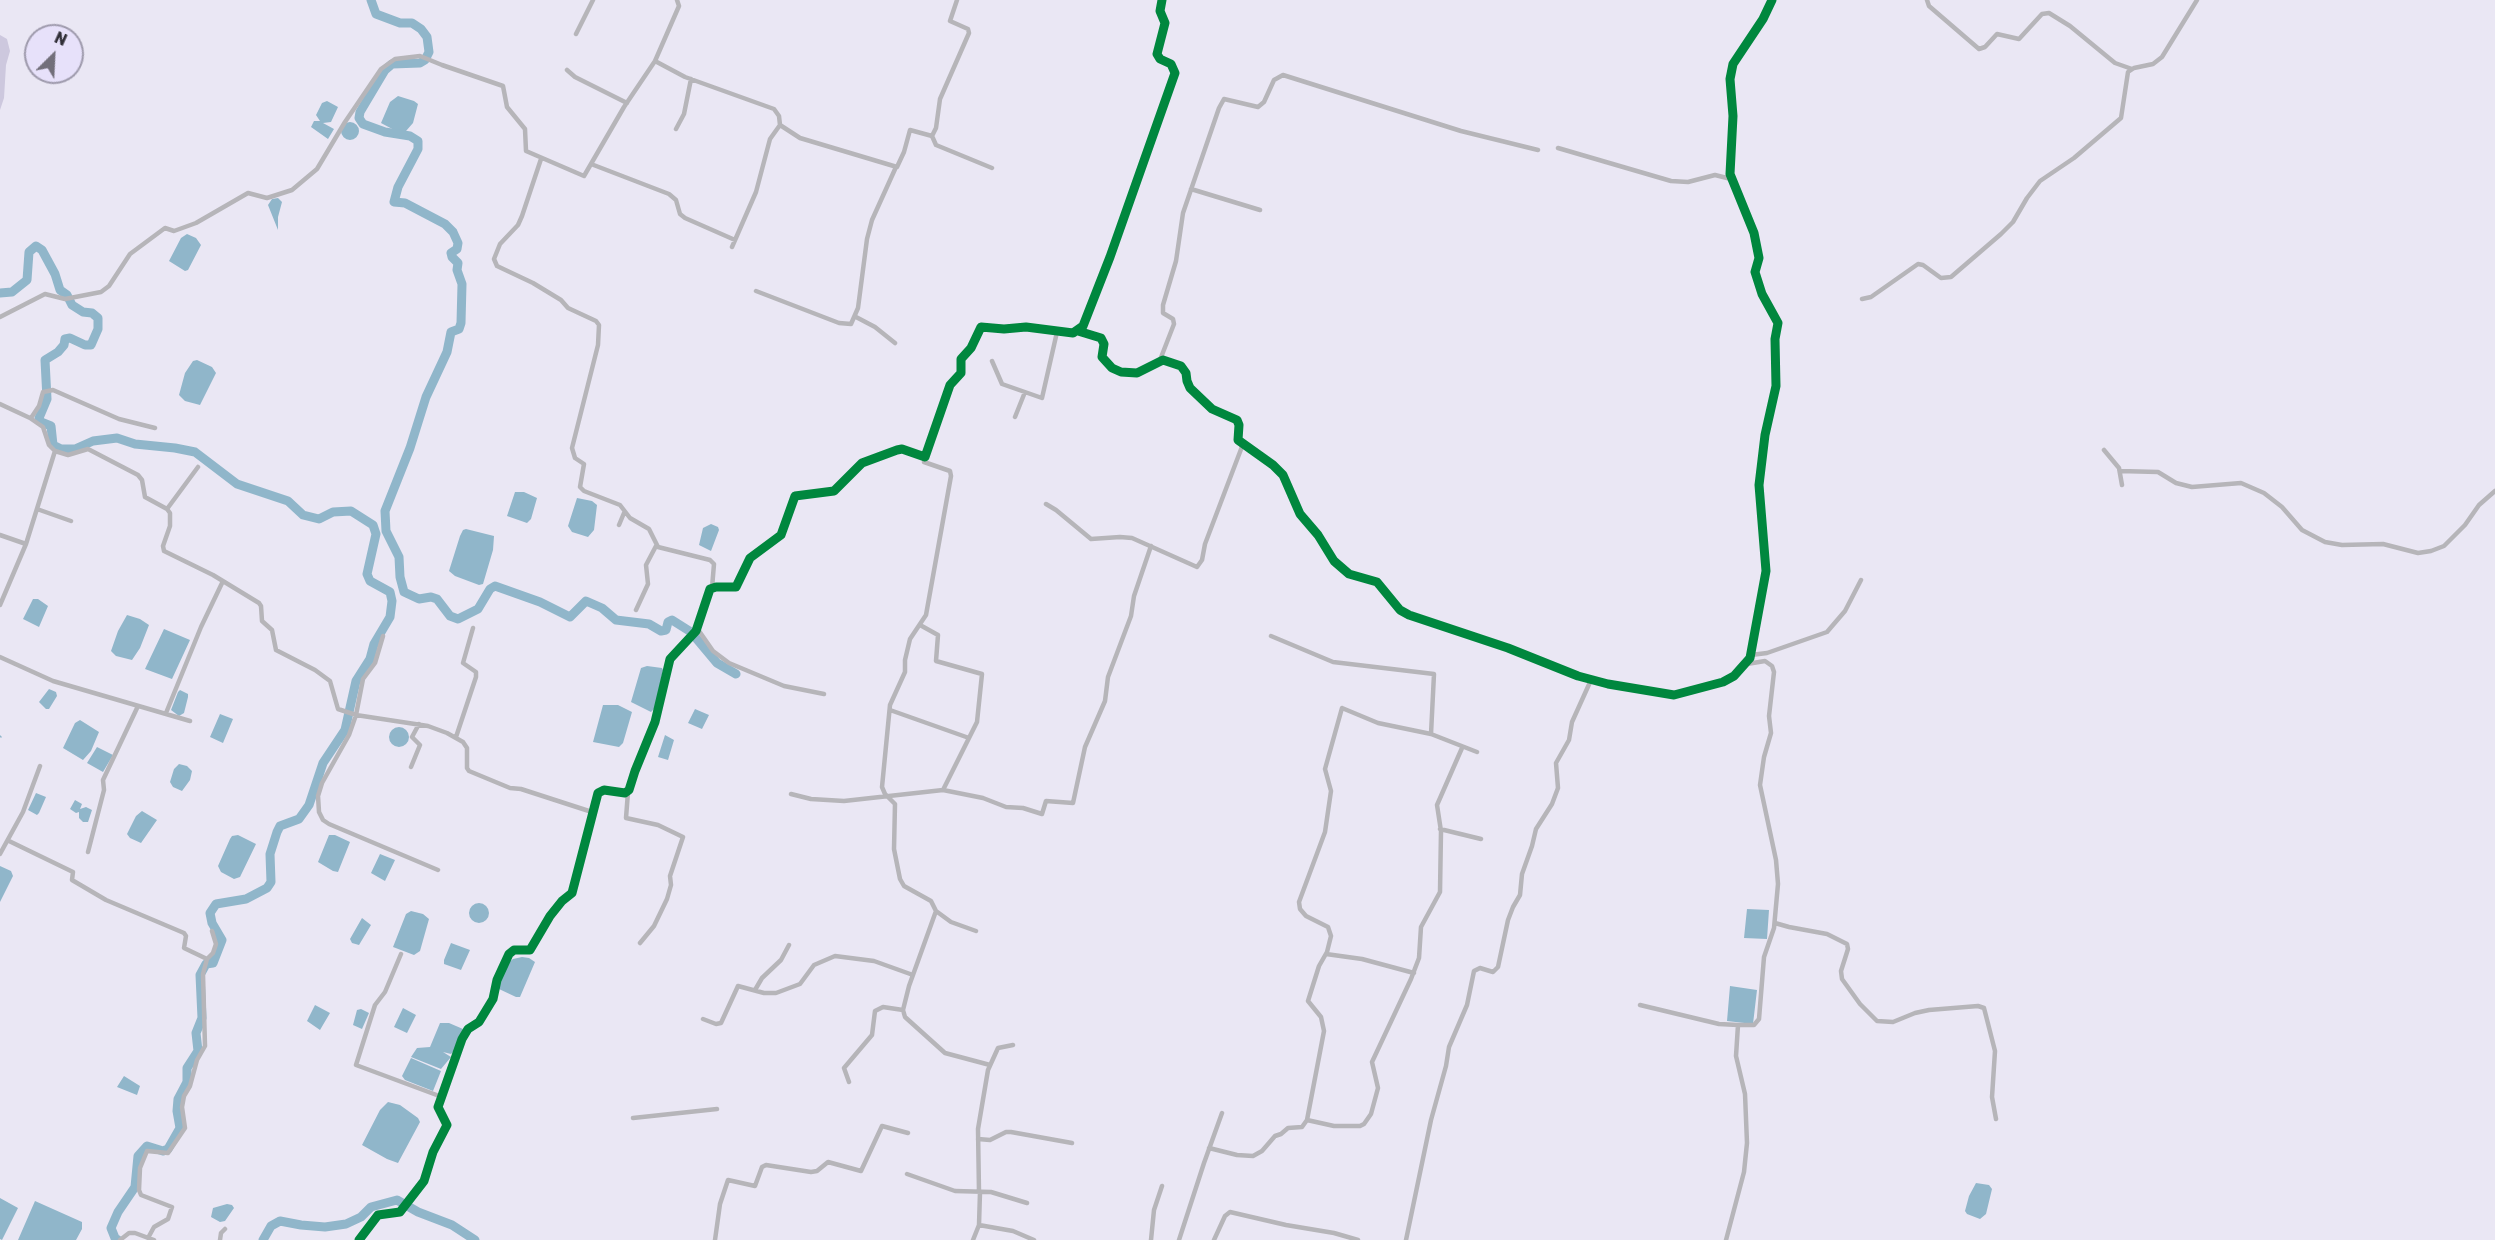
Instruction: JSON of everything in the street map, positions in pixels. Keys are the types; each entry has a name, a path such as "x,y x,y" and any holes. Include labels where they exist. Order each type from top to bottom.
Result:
{"street":[{"path":"576,34 593,0"},
{"path":"0,317 45,294 73,299 104,291 130,254 165,228 174,231 196,222 248,193 267,198 292,190 317,169 345,122 384,65 405,56 424,57 503,86 507,107 525,129 525,151 584,176 655,61 679,6 677,0"},
{"path":"932,136 936,128 940,99 969,33 968,29 950,21 957,0"},
{"path":"1078,331 1089,313 1175,73 1171,64 1160,59 1157,54 1165,23 1160,11 1162,0"},
{"path":"976,931 951,922 936,911 931,901 907,888 901,881 894,849 895,804 882,787 890,710 905,672 910,639 926,615 933,586 940,530 951,473 924,462 925,457 950,385 961,373 961,359 971,348 981,327 1004,329 1026,327 1073,333 1078,331 1101,338 1104,344 1102,357 1112,368 1121,372 1137,373 1160,360 1181,366 1186,373 1186,381 1190,387 1212,409 1237,420 1239,425 1237,438 1274,465 1283,475 1300,514 1318,535 1334,561 1349,574 1377,582 1400,610 1417,619 1508,648 1591,680 1658,694 1674,695 1724,682 1747,664 1751,655 1766,571 1759,485 1765,435 1776,386 1775,339 1778,323 1763,298 1755,272 1759,258 1754,233 1731,179 1729,167 1732,124 1730,79 1732,67 1772,0"},
{"path":"1927,0 1929,6 1979,48 1985,47 1997,34 2019,39 2042,14 2049,13 2070,26 2112,61 2132,69"},
{"path":"1862,299 1877,293 1915,264 1923,264 1938,276 1947,279 2009,227 2040,181 2074,158 2119,120 2124,111 2127,74 2132,69 2152,64 2162,57 2196,0"},
{"path":"655,61 691,80 774,110 780,125 800,138 896,167"},
{"path":"567,70 574,77 627,103"},
{"path":"1160,360 1174,324 1173,319 1163,313 1163,305 1176,261 1183,213 1222,100 1258,107 1264,102 1274,80 1283,75 1461,131 1538,150"},
{"path":"676,129 684,114 691,80"},
{"path":"732,247 756,192 770,139 780,125"},
{"path":"756,291 839,323 851,324 856,317 872,220 899,164 910,130 932,136"},
{"path":"932,136 936,145 992,168"},
{"path":"1558,148 1671,181 1688,182 1715,175 1731,179"},
{"path":"541,159 518,225 501,244 494,260 497,266 539,286 561,300 568,308 596,321 598,325 598,345 572,453 584,464 580,487 584,491 620,505 624,513 653,533 656,546 646,565 648,584 636,610"},
{"path":"591,164 669,194 676,200 680,214 685,218 735,240"},
{"path":"1191,189 1260,210"},
{"path":"856,317 875,327 895,343"},
{"path":"992,361 1002,384 1042,399 1057,332"},
{"path":"31,418 47,390 60,391 119,419 155,428"},
{"path":"1015,417 1025,392"},
{"path":"0,404 31,418 45,429 49,445 55,451 68,455 85,446 138,475 142,480 145,497 166,509 171,519 163,546 164,551 223,581 259,603 262,621 272,630 276,650 328,678 334,688 336,706 346,713 419,724 456,737 467,747 467,768 470,771 510,788 521,789 592,812"},
{"path":"1046,504 1091,539 1128,537 1196,567 1200,565 1207,536 1243,444"},
{"path":"712,588 735,587 750,558 781,535 795,496 834,491 862,463 897,450 902,449 925,457"},
{"path":"2104,450 2120,471 2122,485"},
{"path":"0,605 26,544 55,451"},
{"path":"166,509 198,467"},
{"path":"2120,471 2158,472 2170,480 2192,487 2241,483 2264,493 2282,507 2302,530 2325,542 2342,545 2383,544 2418,553 2444,546 2465,525 2479,505 2495,491"},
{"path":"37,509 71,521"},
{"path":"619,525 624,513"},
{"path":"0,535 26,544"},
{"path":"640,943 654,926 667,899 671,885 670,876 683,837 649,823 626,818 628,792 655,722 670,659 697,630 712,588 714,564 710,560 656,546"},
{"path":"791,794 811,799 844,801 944,790 982,798 1005,807 1023,808 1042,814 1046,801 1073,803 1085,747 1105,701 1108,677 1131,616 1134,596 1151,546"},
{"path":"1751,655 1767,653 1827,632 1845,611 1862,580"},
{"path":"166,713 201,627 223,581"},
{"path":"920,625 936,633 938,637 936,661 982,674 977,722 944,790"},
{"path":"456,737 476,677 476,672 463,663 473,628"},
{"path":"697,630 712,651 729,663 784,686 824,694"},
{"path":"383,636 375,663 363,679 349,735 321,783 318,796 319,812 323,820 438,870"},
{"path":"1271,636 1333,662 1434,674 1431,734"},
{"path":"0,657 52,681 190,721"},
{"path":"1640,1005 1719,1024 1754,1025 1759,1019 1758,1002 1764,957 1775,922 1778,872 1760,785 1770,733 1769,716 1774,672 1772,666 1765,661 1747,664"},
{"path":"1406,1240 1449,1047 1467,1005 1474,971 1480,968 1493,972 1498,967 1508,920 1520,895 1522,874 1530,855 1536,829 1552,804 1558,788 1556,763 1569,740 1572,722 1591,680"},
{"path":"88,852 104,790 103,780 138,706"},
{"path":"1209,1148 1252,1156 1262,1151 1275,1136 1288,1128 1302,1127 1307,1120 1324,1031 1321,1017 1308,1001 1330,940 1328,927 1306,916 1300,909 1299,902 1325,832 1331,791 1325,769 1342,708 1378,723 1431,734 1477,752"},
{"path":"890,710 969,738"},
{"path":"411,767 420,745 412,737 419,724"},
{"path":"1307,1120 1324,1125 1349,1127 1360,1126 1367,1121 1378,1088 1372,1062 1414,973 1420,951 1420,931 1438,899 1441,886 1440,829 1437,805 1462,748"},
{"path":"0,854 9,841 40,766"},
{"path":"360,1240 378,1215 395,1214 402,1210 424,1181 433,1152 447,1127 438,1107 462,1039 468,1029 479,1022 493,999 497,980 510,954 514,950 530,950 550,916 572,892 592,812 601,790 618,794 628,792"},
{"path":"1440,829 1481,839"},
{"path":"9,841 73,872 72,880 106,900 184,933 186,936 184,948 207,959"},
{"path":"936,911 913,975 903,1011 905,1017 945,1053 990,1065"},
{"path":"1775,922 1827,934 1846,944 1848,949 1841,970 1842,979 1860,1004 1877,1021 1893,1022 1929,1010 1978,1006 1984,1008 1995,1051 1992,1097 1996,1119"},
{"path":"120,1239 135,1233 151,1239 154,1227 168,1219 172,1207 141,1195 138,1190 140,1168 143,1151 168,1153 185,1128 182,1102 196,1060 205,1046 202,979 207,959 213,953 216,945 215,932"},
{"path":"755,990 762,978 781,960 789,945"},
{"path":"401,954 388,981 389,985 375,1005 356,1065 400,1079 442,1097"},
{"path":"1326,954 1362,959 1414,973"},
{"path":"703,1019 720,1024 738,986 776,993 800,984 814,965 835,956 874,961 913,975"},
{"path":"849,1082 843,1068 872,1035 875,1028 875,1011 883,1007 903,1011"},
{"path":"1726,1240 1744,1172 1747,1143 1745,1094 1736,1056 1738,1025"},
{"path":"973,1240 979,1225 978,1139 990,1065 999,1048 1013,1045"},
{"path":"633,1118 717,1109"},
{"path":"1179,1240 1222,1113"},
{"path":"715,1240 720,1204 728,1180 755,1186 762,1167 766,1165 811,1172 817,1171 828,1162 861,1171 882,1126 908,1133"},
{"path":"978,1139 990,1140 1011,1132 1072,1143"},
{"path":"907,1174 940,1188 966,1193 992,1192 1027,1203"},
{"path":"1151,1240 1154,1210 1162,1186"},
{"path":"1214,1240 1225,1216 1230,1212 1358,1240"},
{"path":"979,1225 1013,1231 1034,1240"},
{"path":"220,1240 221,1233 225,1229"}],"shaded area":[{"path":"0,35 7,39 10,51 6,65 4,98 0,110"}],"water":[{"path":"398,96 418,104 413,123 406,131 396,131 381,123 390,102"},
{"path":"327,101 338,107 331,122 323,123 334,129 328,139 311,127 314,121 320,121 316,115 322,103"},
{"path":"350,122 356,125 359,131 356,137 350,140 344,137 341,131 344,125"},
{"path":"278,198 282,202 278,217 278,230 268,205 272,199"},
{"path":"187,234 196,238 201,245 188,270 185,271 169,261 181,238"},
{"path":"197,360 212,367 216,373 200,405 185,401 179,395 185,373 193,361"},
{"path":"515,492 524,492 537,498 531,519 527,523 507,516"},
{"path":"577,498 592,501 597,505 594,530 588,537 572,532 568,526"},
{"path":"711,524 719,530 711,551 699,545 703,528"},
{"path":"466,529 494,536 493,550 483,584 479,585 455,576 449,571 460,536"},
{"path":"33,599 38,599 48,606 39,627 23,619"},
{"path":"127,615 149,625 140,648 132,660 116,656 111,651"},
{"path":"164,629 190,640 172,679 145,669"},
{"path":"647,666 663,670 655,708 651,712 631,702 641,668"},
{"path":"49,689 56,692 57,696 49,709 46,709 39,702"},
{"path":"180,690 188,694 188,697 184,713 179,716 171,710"},
{"path":"603,705 618,705 632,712 623,743 619,747 593,742"},
{"path":"695,709 709,715 702,729 688,723"},
{"path":"220,714 233,719 223,743 210,737"},
{"path":"80,720 99,732 91,751 83,760 63,748 75,723"},
{"path":"399,727 406,730 409,737 406,744 399,747 392,744 389,737 392,730"},
{"path":"665,735 674,740 668,760 658,757"},
{"path":"97,747 113,755 103,772 87,763"},
{"path":"179,764 187,766 192,771 190,780 182,791 173,787 170,782 174,769"},
{"path":"36,793 46,797 37,815 28,810"},
{"path":"75,800 82,804 80,809 86,807 92,810 88,822 83,822 79,818 79,812 76,813 70,809"},
{"path":"142,811 157,820 141,843 127,834 136,816"},
{"path":"238,835 256,844 240,877 234,879 221,872 218,866 230,839"},
{"path":"329,835 335,835 350,842 338,872 318,862"},
{"path":"380,854 395,860 385,881 371,873"},
{"path":"0,866 11,871 13,876 0,902"},
{"path":"479,903 486,906 489,913 486,920 479,923 472,920 469,913 472,906"},
{"path":"1747,909 1769,910 1767,939 1744,938"},
{"path":"411,911 423,914 429,919 420,951 414,955 393,947 406,914"},
{"path":"362,918 371,925 359,945 352,943 350,939"},
{"path":"451,943 470,950 461,970 444,964"},
{"path":"522,957 535,962 520,997 516,997 499,989 498,986 508,963"},
{"path":"1730,986 1757,990 1753,1024 1727,1021"},
{"path":"315,1005 330,1013 320,1030 307,1021"},
{"path":"403,1008 416,1015 407,1033 394,1027"},
{"path":"361,1009 369,1013 362,1029 353,1025 357,1010"},
{"path":"440,1023 449,1023 463,1029 454,1051 451,1054 443,1052 451,1057 441,1069 411,1057 417,1048 430,1047"},
{"path":"411,1058 441,1071 433,1091 405,1080 402,1076"},
{"path":"124,1076 140,1086 137,1095 117,1087"},
{"path":"388,1102 400,1105 420,1122 398,1163 362,1145 380,1110"},
{"path":"1976,1183 1989,1185 1992,1189 1986,1214 1980,1219 1965,1211"},
{"path":"0,1198 18,1208 2,1240 0,1239"},
{"path":"35,1201 82,1222 82,1229 76,1240 18,1240"},
{"path":"227,1204 234,1208 225,1221 220,1222 211,1217 213,1208"}],"waterway":[{"path":"371,0 376,14 400,23 412,23 421,29 427,37 429,52 425,60 420,63 392,64 385,70 360,112 359,118 363,124 385,132 410,136 418,141 418,149 398,187 394,202 405,203 445,224 453,232 458,243 457,249 451,253 458,263 457,270 462,284 459,329 451,332 447,352 426,397 410,448 385,511 386,531 399,557 400,577 404,592 419,599 431,597 437,599 450,616 458,619 478,609 490,589 495,586 540,602 570,617 586,601 602,608 616,620 649,624 661,631 666,630 668,622 672,620 691,632 717,663 736,674"},
{"path":"0,293 12,292 27,280 29,252 36,246 42,250 55,274 60,290 67,295 72,305 98,318 98,329 91,345 85,345 70,338 65,339 64,345 58,352 45,360 47,399 39,418 41,422 51,426 53,445 61,449 75,449 93,441 117,438 135,444 195,452 237,484 288,501 303,515 319,519 333,512 351,511 373,525 376,534 367,574 370,581 390,592 392,601 390,617 374,644 370,659 356,681 345,730 323,763 309,805 299,819 280,826 277,832 270,854 271,882 267,888 246,899 216,904 210,913 212,923 222,940 213,963 206,964 200,975 202,1018 196,1033 198,1051 187,1068 187,1082 178,1099 177,1111 180,1128 168,1149 163,1151 147,1146 138,1156 135,1187 118,1212 111,1228 118,1240"},
{"path":"263,1240 271,1226 280,1221 325,1227 346,1224 361,1217 371,1207 397,1200 418,1212 452,1225 475,1240"}],"cycle path":[{"path":"359,1240 378,1215 400,1212 424,1181 433,1152 447,1125 438,1107 462,1039 468,1029 479,1022 493,999 497,980 509,954 514,950 530,950 550,916 572,893 598,793 604,790 625,793 629,790 655,722 670,659 696,631 710,589 736,587 750,558 781,535 795,496 834,491 862,463 897,450 902,449 925,457 950,385 961,373 961,359 971,348 981,327 1004,329 1026,327 1073,333 1083,326 1175,73 1171,64 1160,59 1157,54 1165,23 1160,11 1162,0"},
{"path":"1078,331 1101,338 1104,344 1102,357 1112,368 1121,372 1137,373 1163,360 1181,366 1186,373 1190,388 1212,409 1237,420 1238,440 1283,475 1300,514 1318,535 1334,561 1349,574 1377,582 1400,610 1409,615 1508,648 1578,676 1608,684 1674,695 1723,682 1734,676 1750,658 1766,571 1759,485 1765,435 1776,386 1775,339 1778,323 1762,294 1755,272 1759,258 1754,233 1730,174 1733,116 1730,79 1733,64 1763,19 1772,0"}]}
